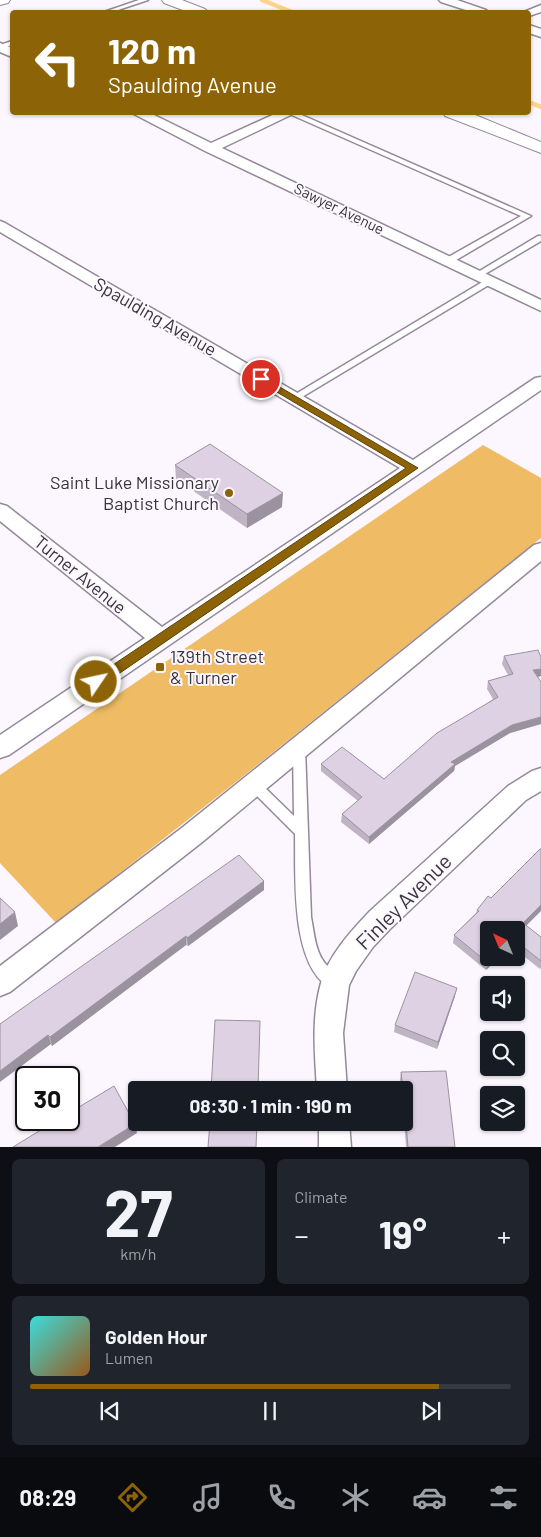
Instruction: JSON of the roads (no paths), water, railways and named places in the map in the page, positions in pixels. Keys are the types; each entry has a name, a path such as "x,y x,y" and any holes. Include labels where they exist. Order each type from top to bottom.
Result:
{"main road":[{"path":"169,0 195,10"},
{"path":"458,115 541,148"}],"street":[{"path":"445,0 476,10"},
{"name":"Sawyer Avenue","path":"142,115 541,306"},
{"path":"210,148 284,115"},
{"name":"Spaulding Avenue","path":"0,226 413,468"},
{"path":"0,748 541,382"},
{"name":"Turner Avenue","path":"0,511 161,639"},
{"path":"0,982 192,835 541,550"},
{"name":"Finley Avenue","path":"331,1081 328,1033 335,983 346,962 363,938 380,920 517,793 541,778"},
{"path":"335,1131 336,1147"}],"lane":[{"path":"114,10 146,0"},
{"path":"294,115 527,216 448,261"},
{"path":"294,398 483,278 541,238"},
{"path":"300,747 304,917 309,944 318,966 335,983"},
{"path":"253,785 302,832"}],"waterway":[{"path":"262,0 287,10"},
{"path":"531,103 541,107"}],"place":[{"name":"Saint Luke Missionary Baptist Church","path":"229,493"},
{"name":"139th Street & Turner","path":"160,667"}]}
